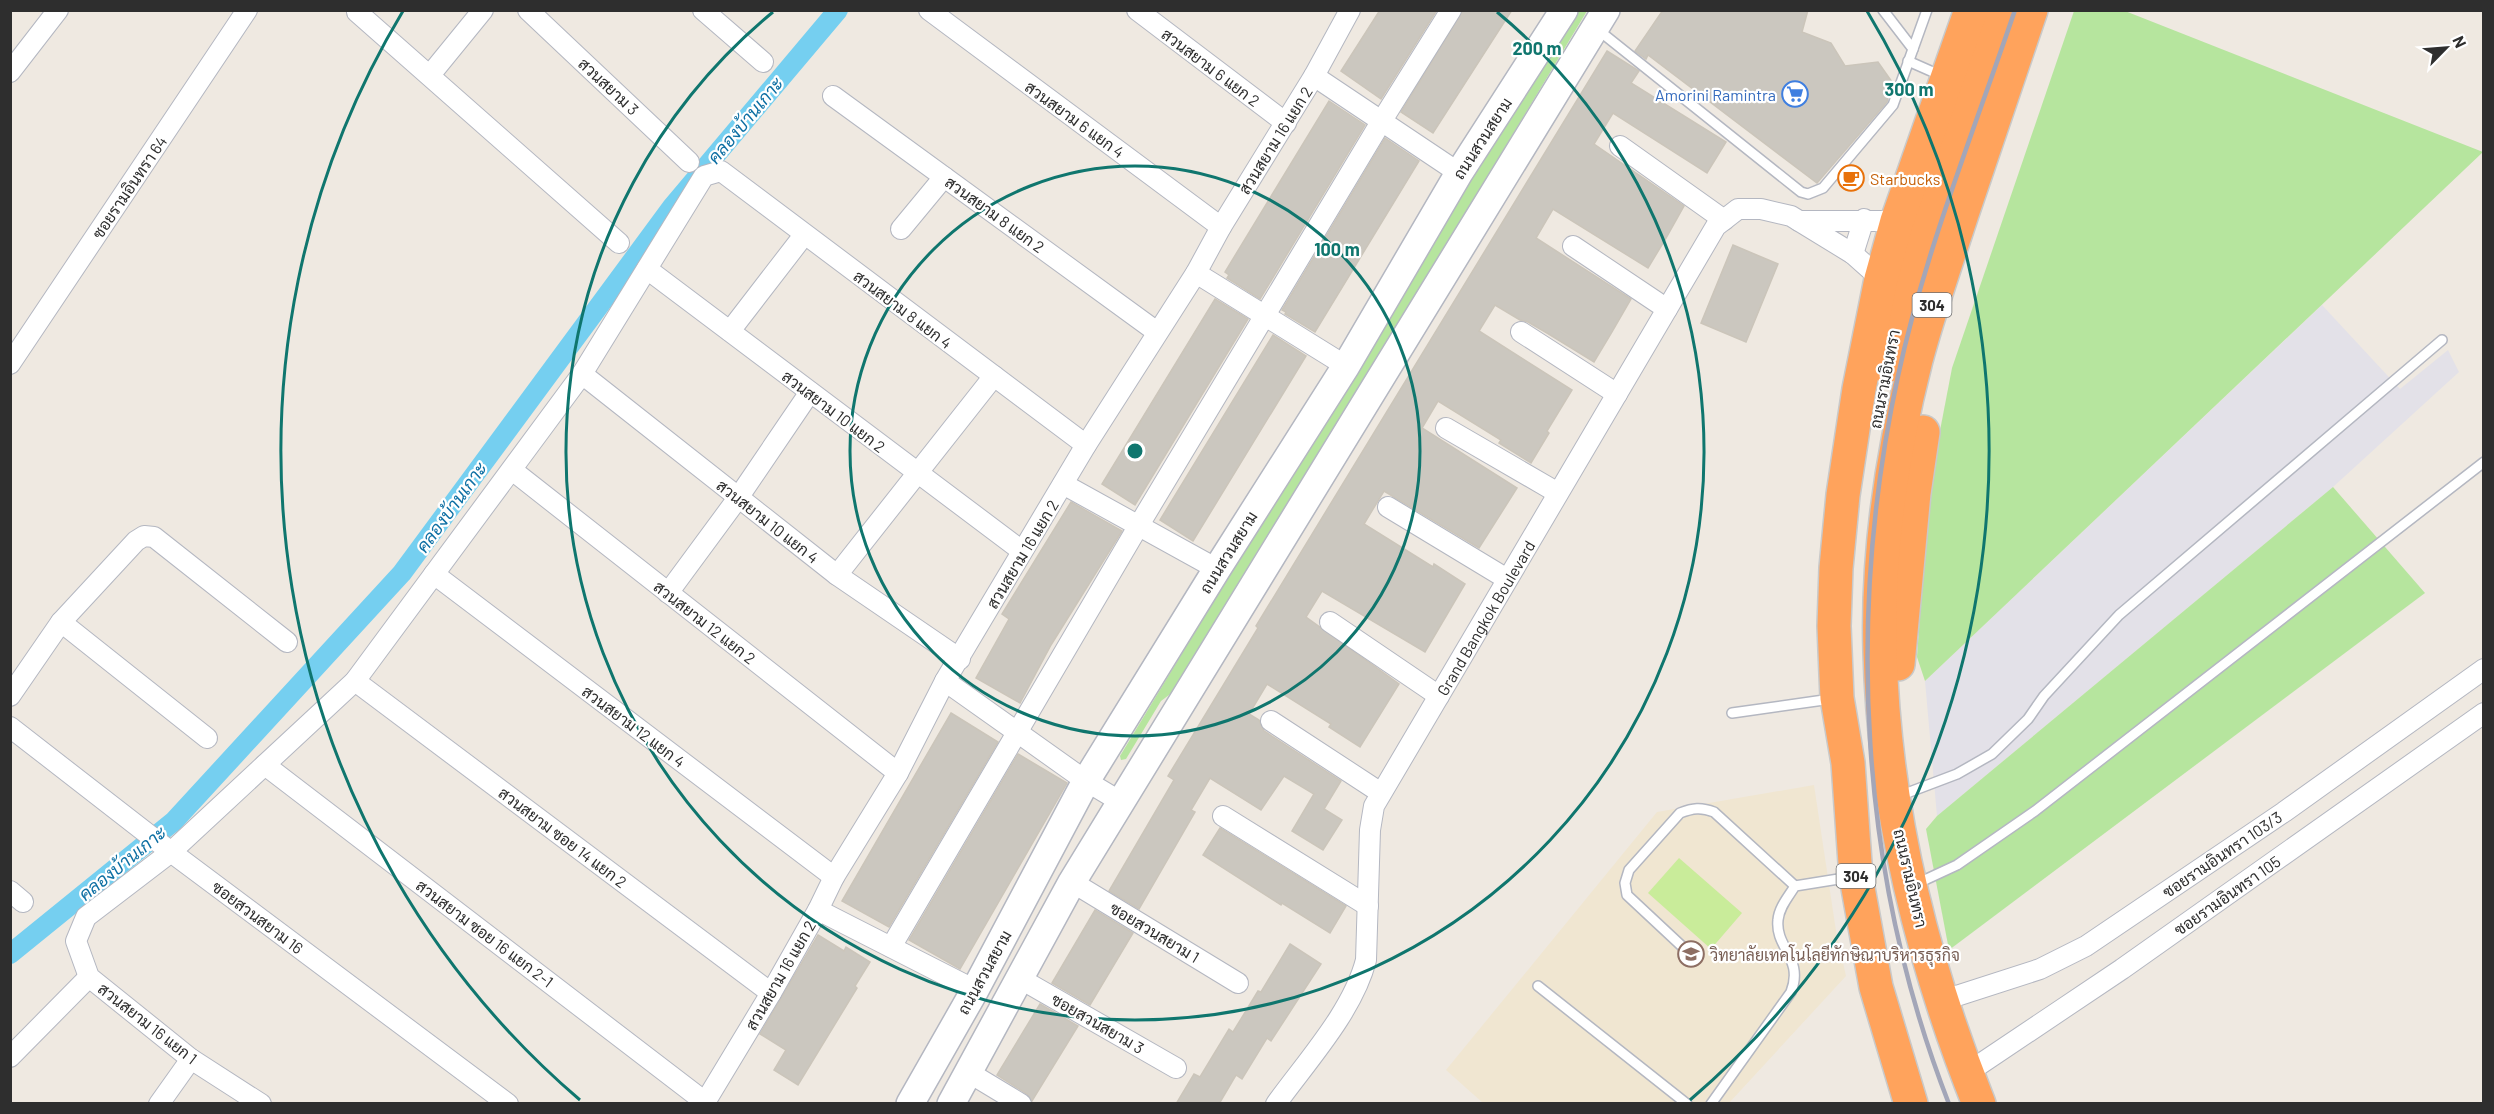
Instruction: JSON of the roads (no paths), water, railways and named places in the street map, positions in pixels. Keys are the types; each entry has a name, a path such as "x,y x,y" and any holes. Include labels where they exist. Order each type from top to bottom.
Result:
{"highway":[{"name":"ถนนรามอินทรา","path":"1979,1104 1941,1001 1911,886 1894,798 1867,607 1863,493 1891,340 1927,219 1998,10"},
{"name":"ถนนรามอินทรา","path":"1848,763 1867,607 1889,502 1904,410 1916,360 1941,277 2033,10"},
{"path":"2033,10 2038,54"},
{"name":"ถนนรามอินทรา","path":"1888,752 1908,571 1914,493 1925,417 1952,310 2054,10"},
{"name":"ถนนรามอินทรา","path":"1903,1099 1876,987 1856,876 1848,763 1837,698 1834,626 1836,568 1859,389 1881,279 1897,221 1971,15"}],"street":[{"path":"10,72 58,10"},
{"name":"ซอยรามอินทรา 64","path":"10,364 247,10"},
{"path":"430,75 483,10"},
{"name":"สวนสยาม 3","path":"528,10 689,162"},
{"path":"702,10 763,62"},
{"name":"สวนสยาม 6 แยก 4","path":"929,10 1221,226"},
{"name":"สวนสยาม 6 แยก 2","path":"1137,10 1286,123"},
{"name":"สวนสยาม 16 แยก 2","path":"704,1103 771,993 834,877 898,773 945,681 1086,445 1156,332 1196,273 1221,226 1314,76 1350,10"},
{"path":"891,947 1139,525 1381,122 1451,10"},
{"name":"ถนนสวนสยาม","path":"910,1104 975,990 1086,781 1217,568 1346,366 1459,174 1564,10"},
{"path":"357,12 619,243"},
{"name":"ถนนสวนสยาม","path":"951,1104 1072,882 1600,19"},
{"path":"1314,76 1459,174"},
{"name":"สวนสยาม 8 แยก 2","path":"832,96 1156,332"},
{"path":"1620,146 1724,219 1738,209 1761,209 1799,221 1853,254 1881,279"},
{"name":"สวนสยาม 8 แยก 4","path":"647,269 704,176 722,171 804,235 1086,445"},
{"path":"901,230 944,177"},
{"name":"Grand Bangkok Boulevard","path":"1276,1104 1352,998 1366,960 1374,806 1716,226 1724,219"},
{"path":"1853,254 1864,219"},
{"path":"1799,221 1864,219 1897,221"},
{"path":"730,331 804,235"},
{"path":"1573,246 1667,309"},
{"path":"166,848 265,765 355,681 582,374 647,269"},
{"name":"สวนสยาม 10 แยก 2","path":"647,269 1022,551"},
{"path":"1196,273 1346,366"},
{"path":"1521,332 1617,394"},
{"name":"สวนสยาม 10 แยก 4","path":"582,374 837,575 960,659"},
{"path":"837,575 994,376"},
{"path":"668,592 738,498 810,392"},
{"path":"1446,428 1558,493"},
{"name":"สวนสยาม 12 แยก 2","path":"512,471 898,773"},
{"path":"1063,484 1217,568"},
{"path":"1389,507 1507,579"},
{"path":"10,696 61,622 136,541 144,536 154,537 287,642"},
{"name":"สวนสยาม 12 แยก 4","path":"434,574 834,877"},
{"path":"61,622 207,738"},
{"path":"1330,622 1439,696"},
{"name":"ซอยรามอินทรา 103/3","path":"1941,1001 2040,969 2086,946 2284,812 2484,669"},
{"name":"สวนสยาม ซอย 14 แยก 2","path":"355,681 771,993"},
{"path":"945,681 1086,781 1121,802"},
{"name":"ซอยรามอินทรา 105","path":"1967,1073 2122,969 2484,712"},
{"path":"1271,722 1381,793"},
{"name":"ซอยสวนสยาม 16","path":"10,727 166,848 508,1104"},
{"name":"สวนสยาม ซอย 16 แยก 2-1","path":"265,765 704,1103"},
{"path":"1223,816 1368,906"},
{"name":"สวนสยาม 16 แยก 1","path":"166,848 86,917 76,941 89,977 191,1059 261,1104"},
{"name":"ซอยสวนสยาม 1","path":"1072,882 1238,982"},
{"path":"818,910 975,990"},
{"path":"10,1057 89,977"},
{"name":"ซอยสวนสยาม 3","path":"1019,978 1176,1068"},
{"path":"159,1104 191,1059"},
{"path":"968,1072 1021,1104"}],"lane":[{"path":"1883,10 1913,49"},
{"path":"1600,19 1801,192 1809,194 1826,185 1893,105 1927,10"},
{"path":"1908,61 1947,78"},
{"path":"1894,798 1957,774 1992,754 2028,719 2044,696 2119,615 2442,340"},
{"path":"1911,886 1957,865 2035,812 2484,462"},
{"path":"1732,713 1837,698"},
{"path":"1686,951 1627,896 1625,883 1629,870 1680,813 1702,808 1714,812 1795,886"},
{"path":"1711,1104 1791,992 1796,970 1779,933 1778,921 1780,910 1795,886 1856,876"},
{"path":"1538,986 1687,1104"}],"waterway":[{"name":"คลองบ้านเกาะ","path":"10,954 174,821 402,573 672,207 838,10"}],"railway":[{"path":"1949,1104 1919,1017 1896,927 1880,836 1870,744 1868,651 1871,559 1882,467 1909,329 1936,237 2015,10"}],"place":[{"name":"Amorini Ramintra","path":"1795,94"},
{"name":"Starbucks","path":"1851,178"},
{"name":"วิทยาลัยเทคโนโลยีทักษิณาบริหารธุรกิจ","path":"1691,954"}]}
